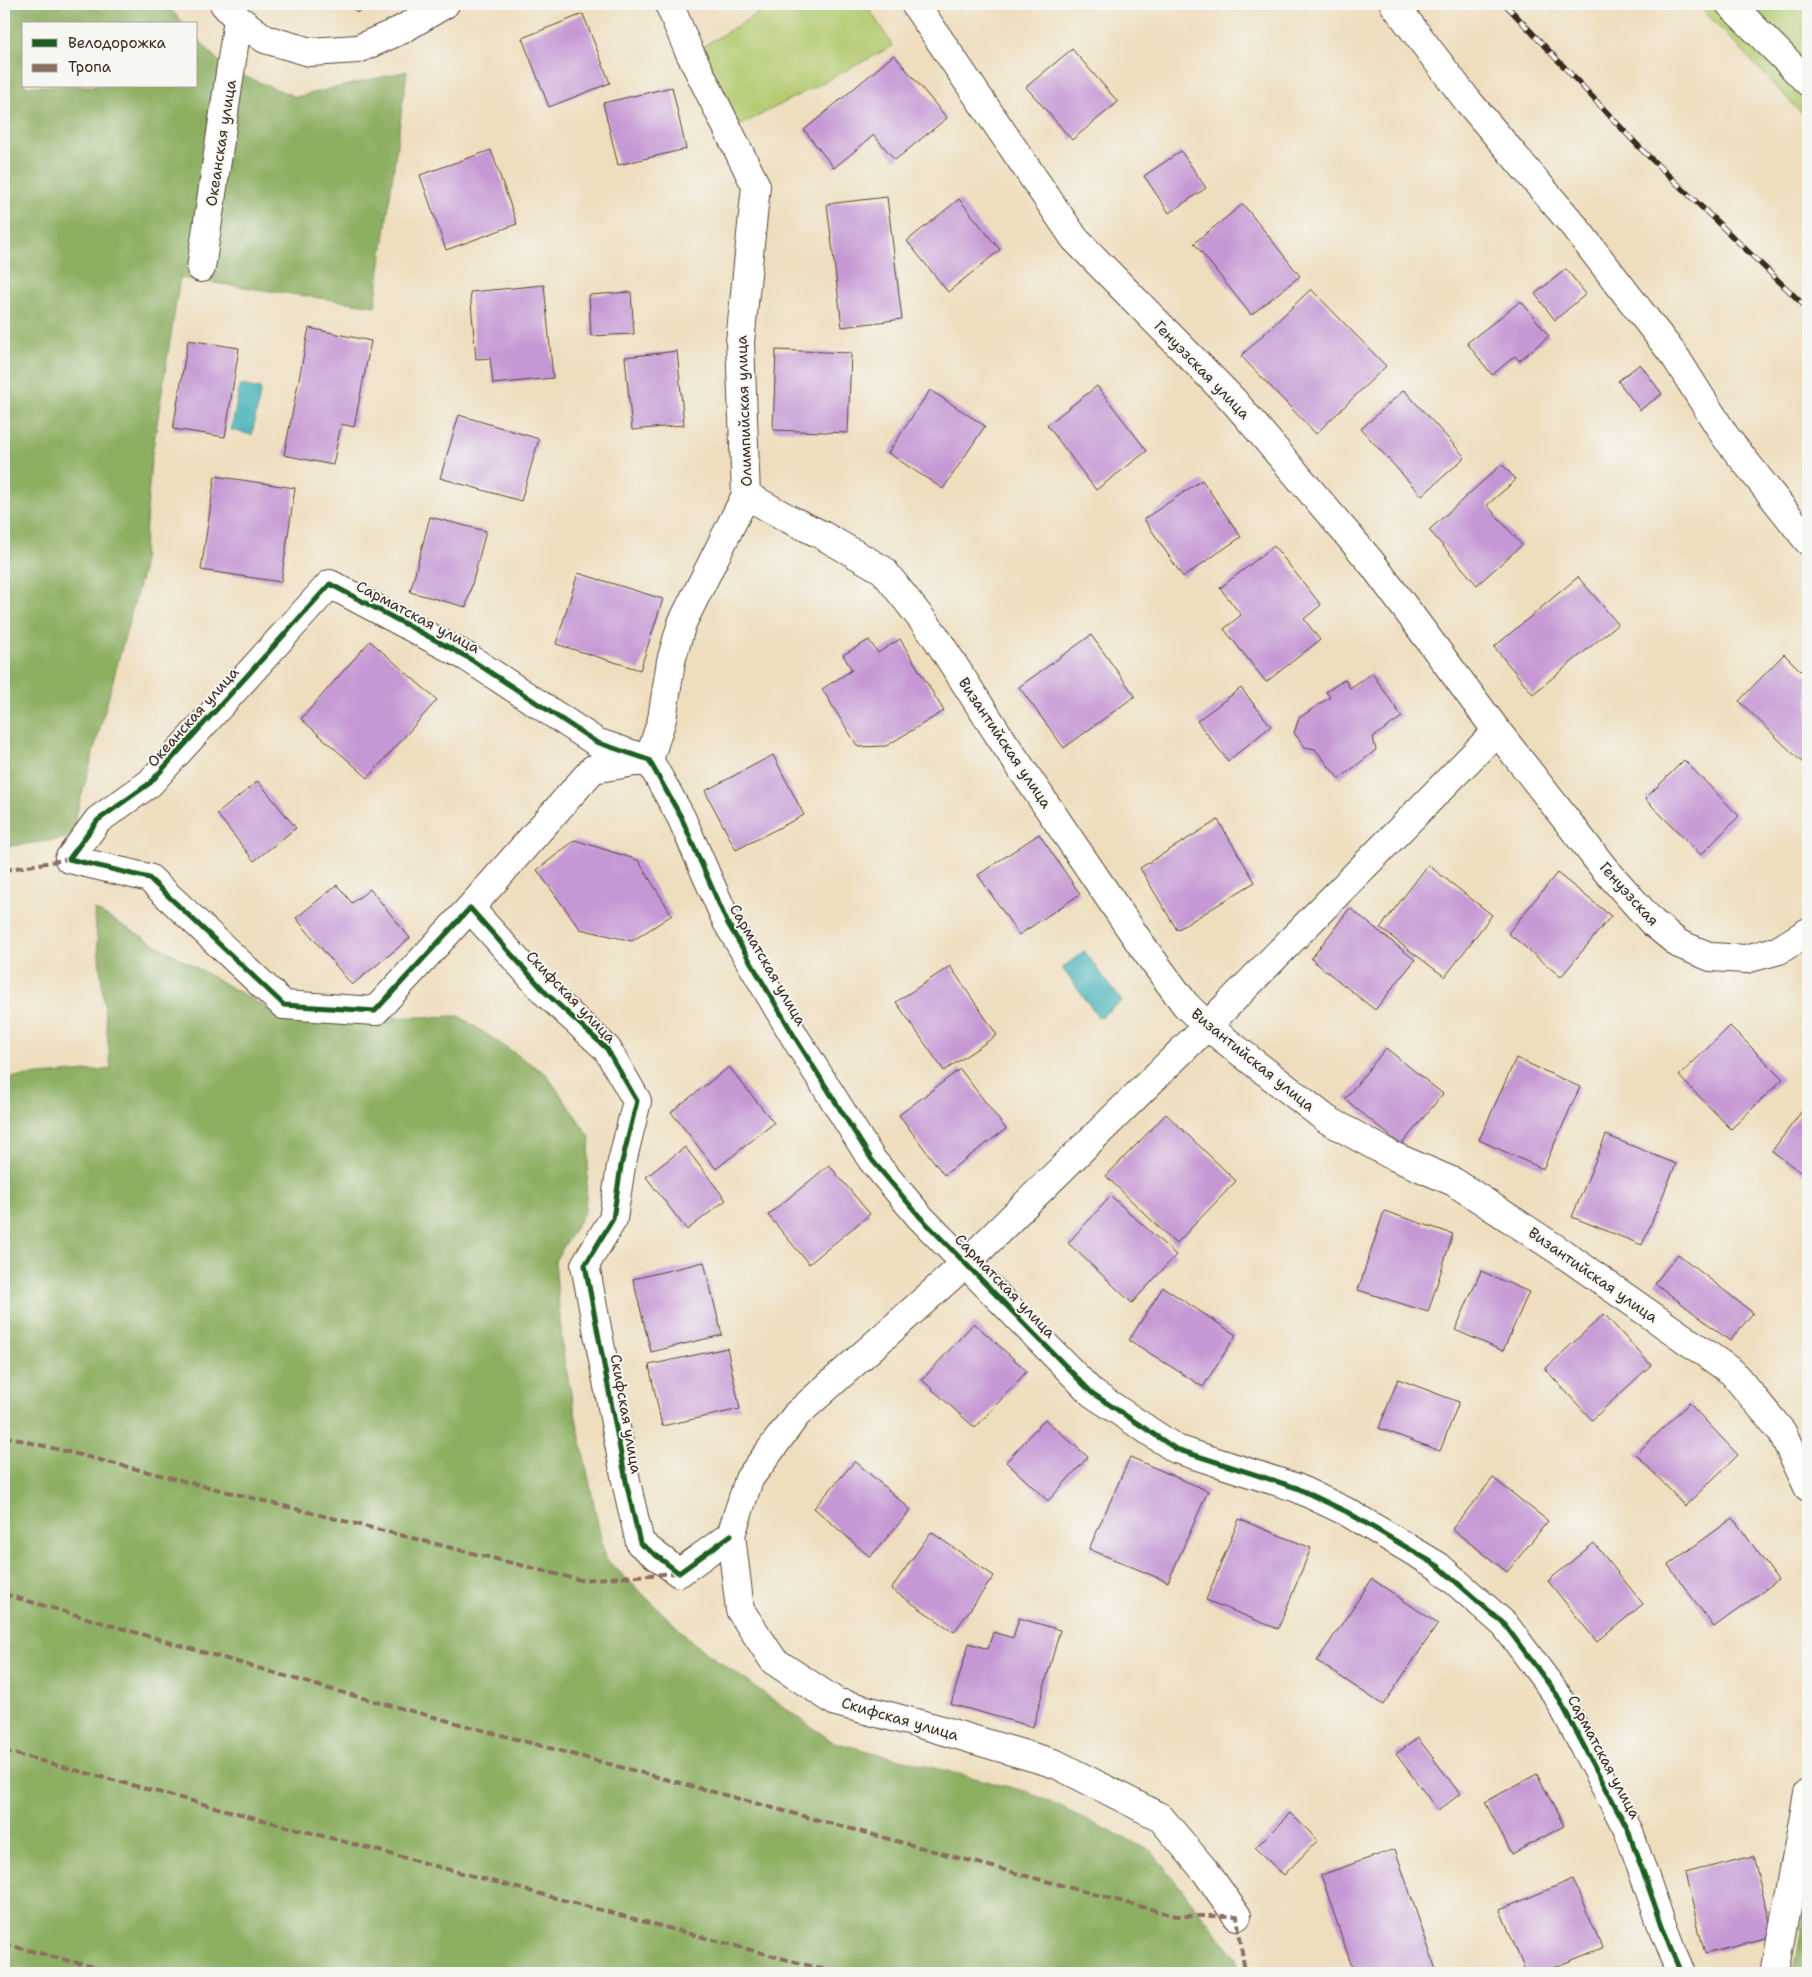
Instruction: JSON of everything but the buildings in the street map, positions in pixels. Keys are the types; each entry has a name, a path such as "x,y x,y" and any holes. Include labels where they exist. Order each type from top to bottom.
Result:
{"street":[{"name":"Океанская улица","path":"232,11 265,39 310,52 358,49 401,30 445,4"},
{"name":"Олимпийская улица","path":"648,760 662,719 671,661 682,623 746,495 740,342 756,186 688,49 669,4"},
{"name":"Генуэзская улица","path":"915,4 1075,239 1233,400 1371,562 1497,731"},
{"path":"1394,4 1467,100 1580,234 1676,358 1726,436 1808,541"},
{"path":"1730,4 1808,82"},
{"name":"Океанская улица","path":"201,268 232,11"},
{"name":"Византийская улица","path":"746,495 883,570 935,636 998,734 1142,946 1185,1004 1207,1026 1326,1119 1391,1155 1454,1182 1558,1250 1732,1372 1782,1432 1808,1487"},
{"name":"Океанская улица","path":"330,584 150,783 98,820 69,859 149,878 284,1004 375,1011 470,908"},
{"name":"Сарматская улица","path":"330,584 467,657 596,742 648,760 681,817 727,922 796,1040 872,1160 920,1217 1092,1393 1176,1449 1297,1488 1347,1512 1438,1566 1505,1625 1557,1695 1628,1830 1669,1945 1681,1973"},
{"name":"Генуэзская","path":"1497,731 1603,867 1652,922 1679,944 1711,957 1746,959 1779,950 1808,932"},
{"path":"731,1534 749,1479 797,1414 966,1263 1207,1026 1497,731"},
{"path":"470,908 593,769 648,760"},
{"name":"Скифская улица","path":"470,908 546,993 607,1049 637,1101 621,1166 614,1219 585,1265 627,1486 640,1543 679,1573 731,1534"},
{"name":"Скифская улица","path":"731,1534 740,1610 774,1661 836,1702 932,1727 1056,1764 1160,1817 1206,1872 1237,1916"},
{"path":"1775,1973 1808,1794"}],"green space":[{"path":"4,4 166,4 182,22 22,22 22,88 198,88 198,39 226,69 296,97 407,71 375,306 180,278 151,461 142,574 70,838 4,847"},
{"path":"773,4 866,4 893,46 739,126 702,47"},
{"path":"1697,4 1808,4 1808,120"},
{"path":"94,909 288,1020 459,1016 546,1074 590,1137 585,1211 555,1261 563,1354 605,1558 696,1645 833,1742 1029,1792 1151,1851 1237,1958 1239,1973 4,1973 4,1078 111,1069"},
{"path":"1808,1894 1808,1973 1794,1973"}],"water":[{"path":"240,385 261,389 252,435 231,430"},
{"path":"1084,951 1122,1001 1099,1018 1062,968"}],"railway":[{"path":"1505,4 1642,150 1808,309"}],"marked path":[{"path":"4,870 69,859"},
{"path":"4,1436 580,1580 678,1573"},
{"path":"4,1594 333,1690 1176,1916 1237,1916 1245,1973"},
{"path":"4,1751 837,1973"},
{"path":"4,1944 116,1973"}],"cycle path":[{"path":"731,1535 679,1573 640,1543 627,1486 585,1265 613,1219 621,1166 637,1101 607,1049 546,993 470,908 375,1011 284,1005 149,878 69,859 98,820 150,783 330,584 467,657 596,742 649,760 681,817 727,922 796,1039 872,1160 920,1217 1092,1393 1176,1449 1297,1488 1347,1512 1438,1566 1505,1625 1557,1695 1628,1830 1669,1945 1681,1973"}]}
